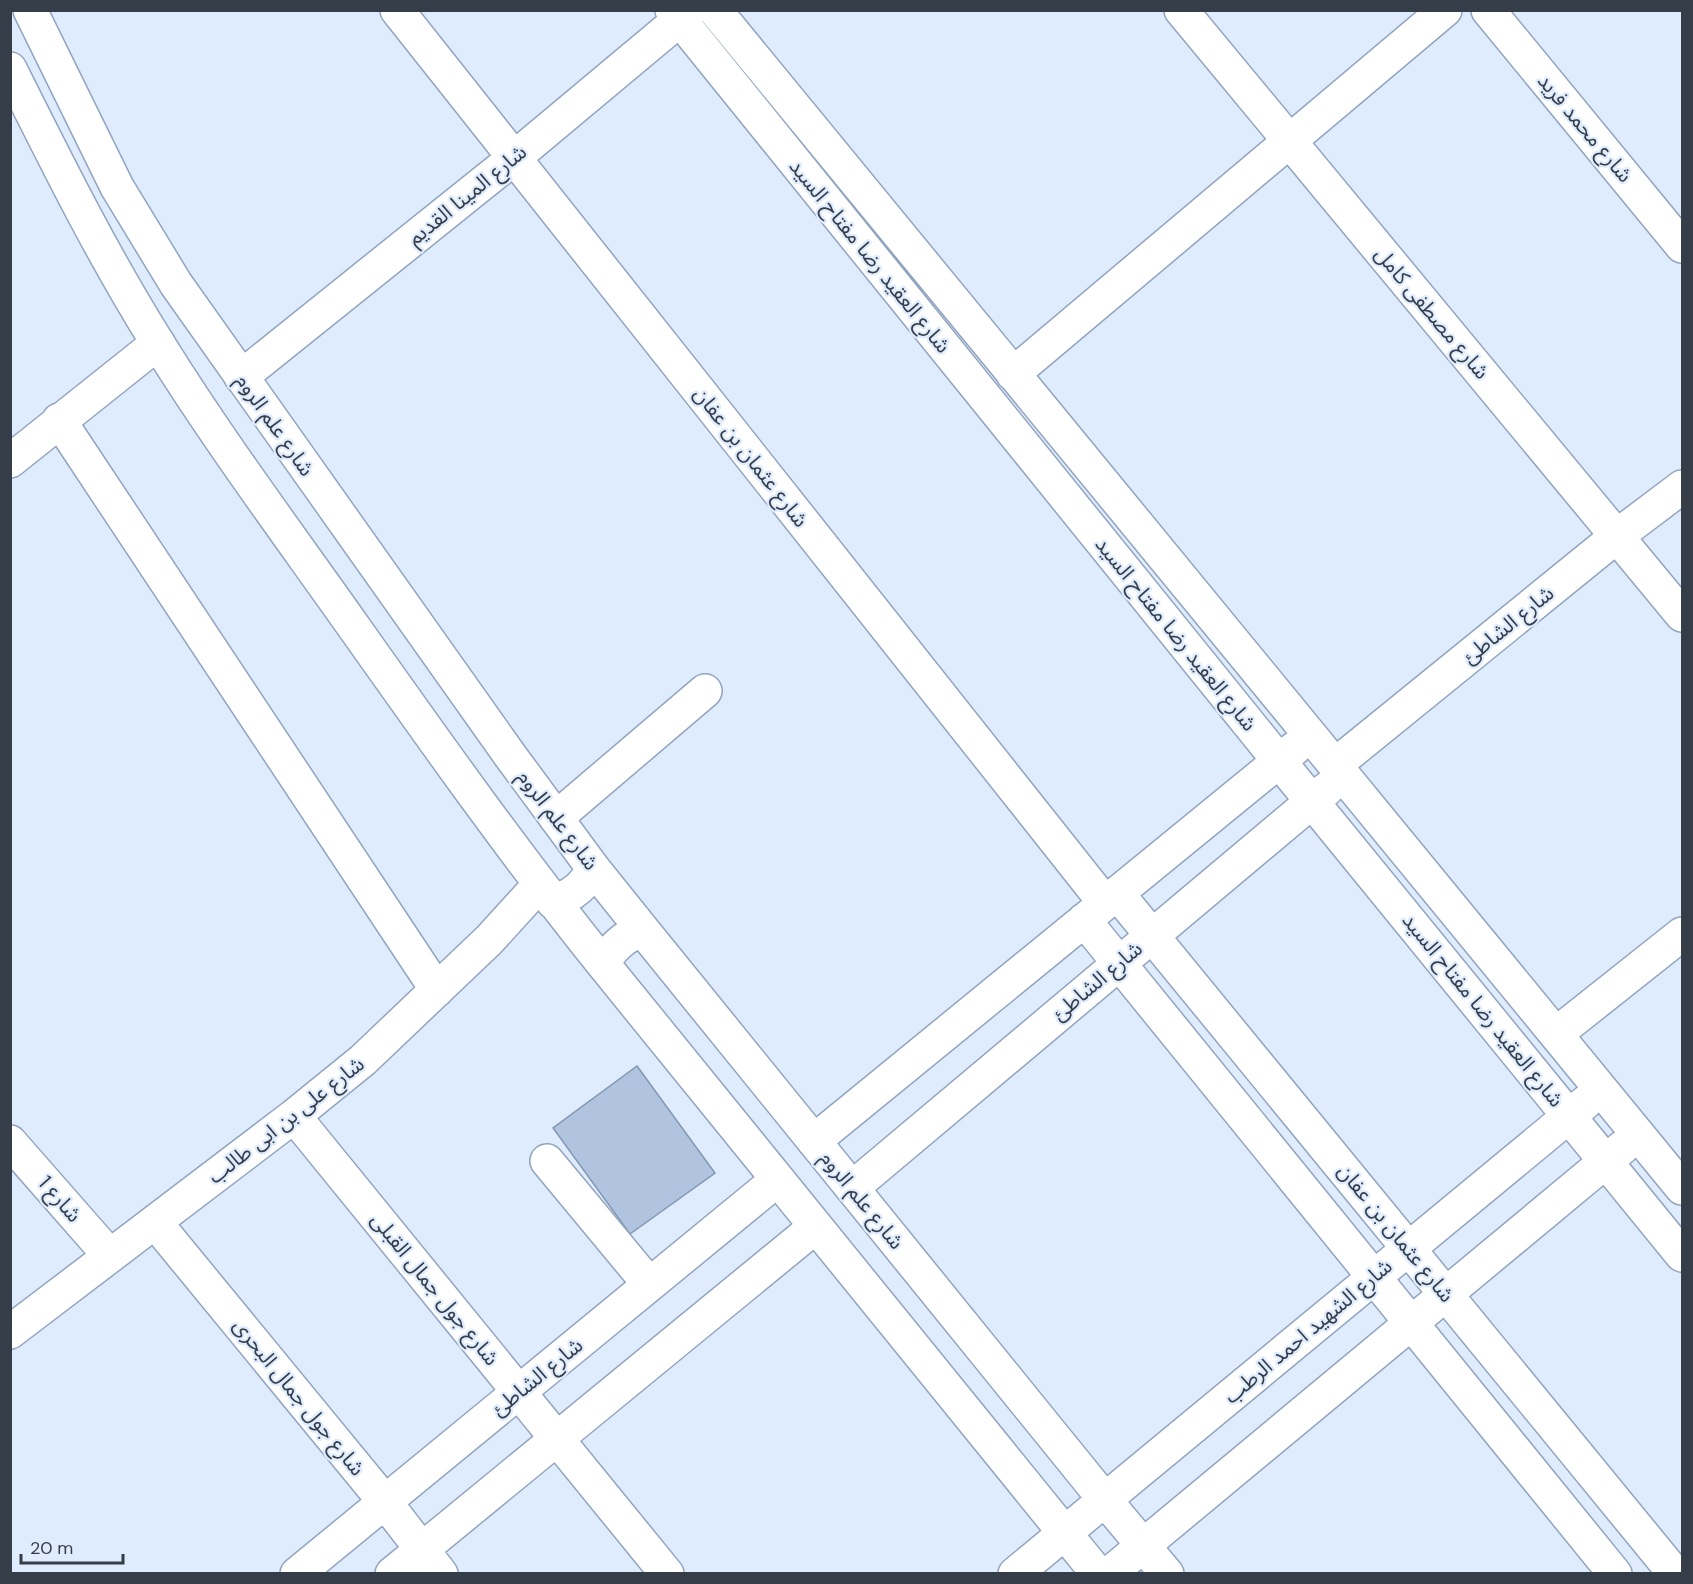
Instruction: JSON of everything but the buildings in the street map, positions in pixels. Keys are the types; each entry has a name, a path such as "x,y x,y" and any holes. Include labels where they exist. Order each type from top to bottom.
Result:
{"street":[{"name":"شارع علم الروم","path":"30,10 123,197 176,284 556,818 642,929 1167,1574"},
{"name":"شارع عثمان بن عفان","path":"398,10 1102,905 1152,936 1675,1574"},
{"name":"شارع العقيد رضا مفتاح السيد","path":"716,10 1682,1186"},
{"name":"شارع مصطفى كامل","path":"1181,10 1683,615"},
{"path":"1013,374 1445,10"},
{"name":"شارع محمد فريد","path":"1488,10 1683,246"},
{"name":"شارع المينا القديم","path":"241,377 514,158 681,14"},
{"name":"شارع العقيد رضا مفتاح السيد","path":"681,14 1279,761 1683,1255"},
{"path":"10,69 86,219 158,344 208,422 468,788 603,964 1098,1574"},
{"path":"10,461 158,344"},
{"path":"59,420 437,990"},
{"name":"شارع الشاطئ","path":"852,1188 1312,801 1339,770 1617,536 1683,487"},
{"path":"556,818 705,691"},
{"path":"814,1141 1311,735"},
{"name":"شارع على بن ابى طالب","path":"10,1332 294,1116 363,1060 489,940 547,893 574,893 582,886 593,867"},
{"name":"شارع عثمان بن عفان","path":"1102,905 1119,963 1616,1574"},
{"path":"603,964 623,939 642,929"},
{"path":"1556,1034 1683,934"},
{"name":"شارع الشهيد احمد الرطب","path":"1015,1574 1601,1089"},
{"name":"شارع جول جمال القبلى","path":"294,1116 667,1574"},
{"path":"1109,1574 1638,1134"},
{"name":"شارع 1","path":"10,1142 110,1256"},
{"path":"547,1161 649,1284"},
{"name":"شارع الشاطئ","path":"297,1574 777,1180"},
{"name":"شارع جول جمال البحرى","path":"155,1222 431,1561"},
{"path":"392,1574 431,1561 556,1439 815,1227"}]}
